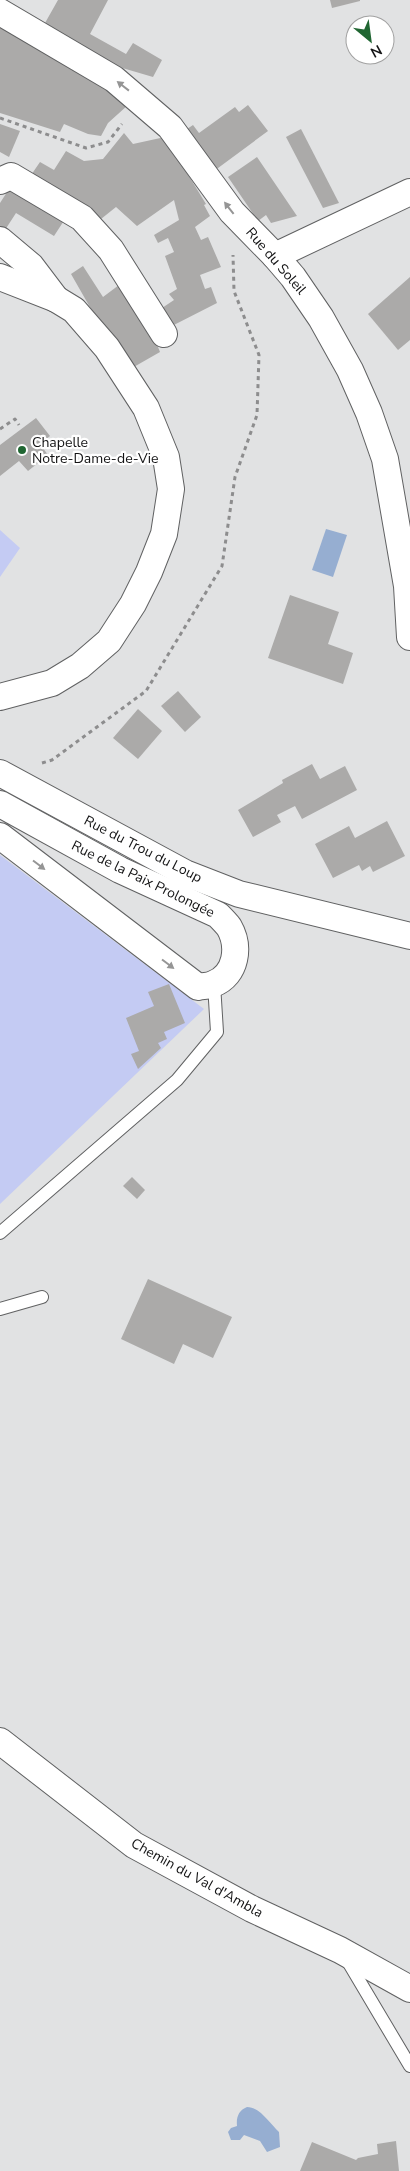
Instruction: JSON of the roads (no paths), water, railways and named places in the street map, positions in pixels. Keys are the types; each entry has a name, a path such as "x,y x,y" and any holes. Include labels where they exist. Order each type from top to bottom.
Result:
{"street":[{"name":"Rue du Soleil","path":"0,12 114,79 141,100 170,127 232,212 275,256 321,318 350,370 370,413 385,459 407,586 410,637"},
{"path":"0,181 11,176 82,218 112,250 164,334"},
{"path":"275,256 410,192"},
{"path":"0,240 31,266 56,299"},
{"path":"0,277 56,299 74,310 107,348 146,408 166,457 171,488 164,534 149,572 133,604 109,641 80,666 52,683 0,697"},
{"name":"Rue du Trou du Loup","path":"0,773 185,873 239,894 410,936"},
{"name":"Rue de la Paix Prolongée","path":"0,804 120,870 218,915 228,926 235,945 234,962 226,975 214,984"},
{"path":"0,836 198,987 214,984"},
{"name":"Chemin du Val d'Ambla","path":"0,1741 134,1846 252,1909 340,1950 410,1989"}],"lane":[{"path":"0,1233 177,1080 218,1032 214,984"},
{"path":"0,1309 42,1297"},
{"path":"340,1950 410,2066"}],"place":[{"name":"Chapelle Notre-Dame-de-Vie","path":"22,450"}]}
